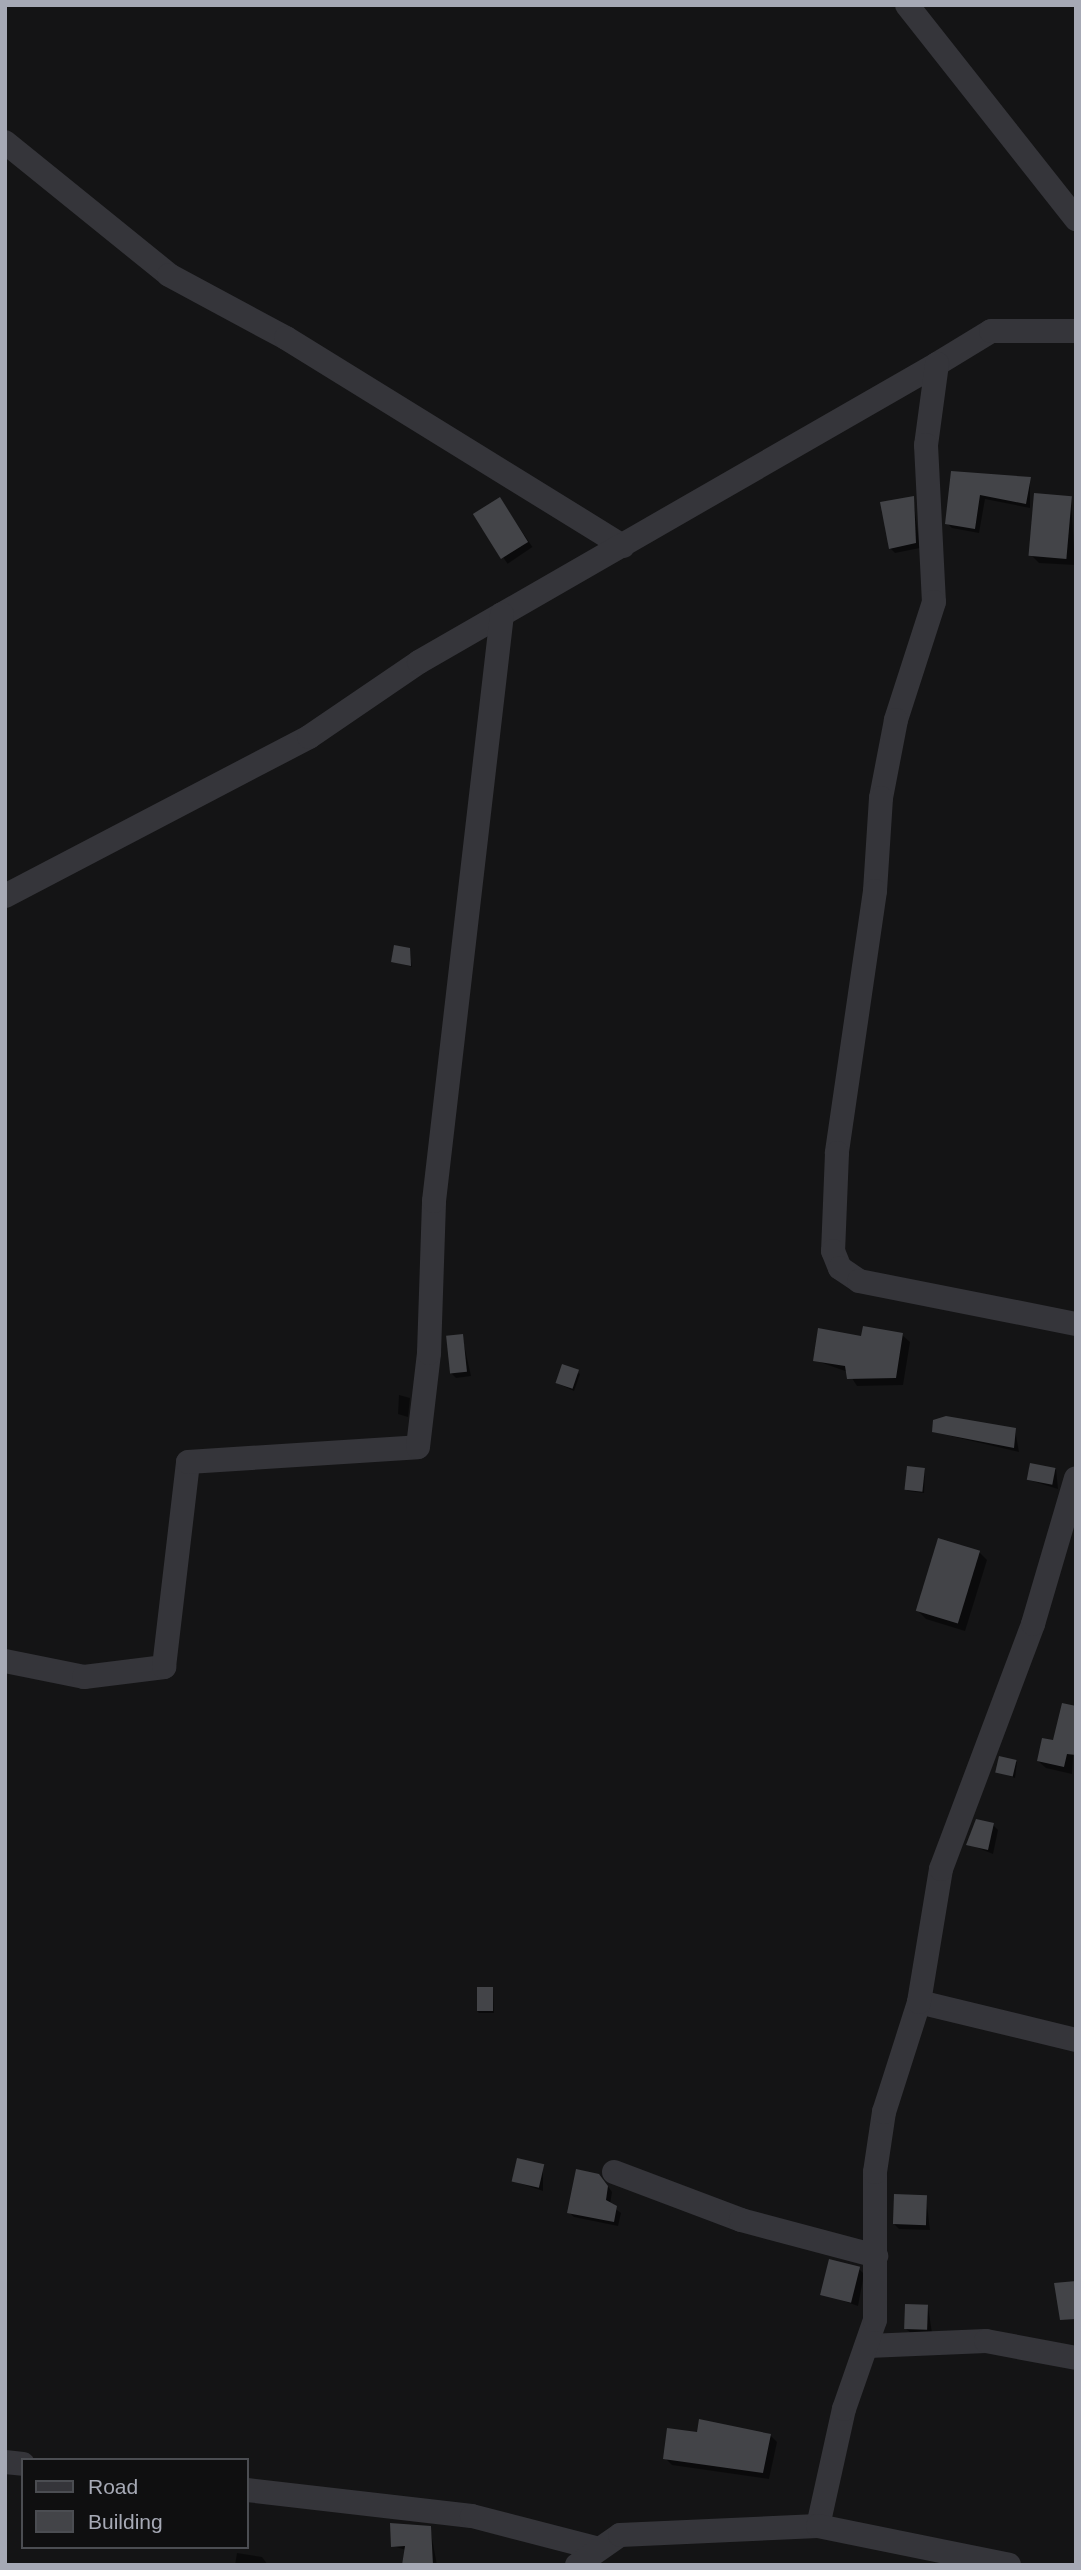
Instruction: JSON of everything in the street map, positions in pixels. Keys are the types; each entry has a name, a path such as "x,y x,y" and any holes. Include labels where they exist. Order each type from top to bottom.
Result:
{"street":[{"path":"907,5 1076,219"},
{"path":"5,142 169,275 298,345 622,546"},
{"path":"5,896 309,737 502,614 991,331 1076,331"},
{"path":"937,364 926,445 934,602 896,720 881,798 875,891 836,1153 833,1251 840,1268 859,1281 1076,1324"},
{"path":"5,1661 84,1676 164,1667 188,1462 418,1447 429,1353 434,1201 502,614"},
{"path":"818,2526 844,2409 875,2320 875,2172 884,2112 919,2002 941,1869 1024,1647 1076,1478"},
{"path":"919,2002 1076,2040"},
{"path":"614,2172 741,2220 876,2256"},
{"path":"868,2346 986,2341 1076,2358"},
{"path":"248,2490 472,2516 596,2547"},
{"path":"577,2565 596,2547 620,2535 818,2526 1009,2565"}],"building":[{"path":"951,471 1031,477 1026,504 980,495 975,529 945,524"},
{"path":"1034,493 1072,496 1066,559 1029,556"},
{"path":"914,496 916,543 889,549 880,502"},
{"path":"500,497 528,542 501,559 473,514"},
{"path":"394,945 410,948 411,966 391,962"},
{"path":"863,1326 903,1333 896,1378 847,1379 845,1366 813,1361 818,1328 861,1336"},
{"path":"463,1334 467,1372 450,1374 446,1336"},
{"path":"562,1364 579,1370 573,1389 555,1383"},
{"path":"946,1416 1016,1428 1014,1448 932,1432 933,1420"},
{"path":"1030,1463 1056,1468 1052,1485 1027,1480"},
{"path":"907,1466 925,1468 922,1492 904,1490"},
{"path":"938,1538 980,1551 958,1624 916,1611"},
{"path":"1062,1703 1076,1706 1076,1755 1067,1754 1064,1767 1037,1761 1042,1738 1053,1740"},
{"path":"999,1756 1017,1760 1013,1777 995,1773"},
{"path":"976,1819 994,1823 988,1850 966,1845"},
{"path":"477,1987 493,1987 493,2011 477,2011"},
{"path":"517,2158 544,2164 539,2188 512,2181"},
{"path":"576,2169 599,2174 608,2186 606,2200 617,2206 614,2222 567,2213"},
{"path":"894,2194 927,2195 926,2225 893,2224"},
{"path":"829,2259 860,2267 851,2303 820,2295"},
{"path":"1076,2281 1076,2319 1060,2320 1054,2283"},
{"path":"905,2304 928,2305 927,2330 904,2329"},
{"path":"699,2419 771,2434 763,2473 663,2459 667,2428 697,2432"},
{"path":"390,2523 431,2526 433,2565 402,2565 405,2546 391,2547"}]}
